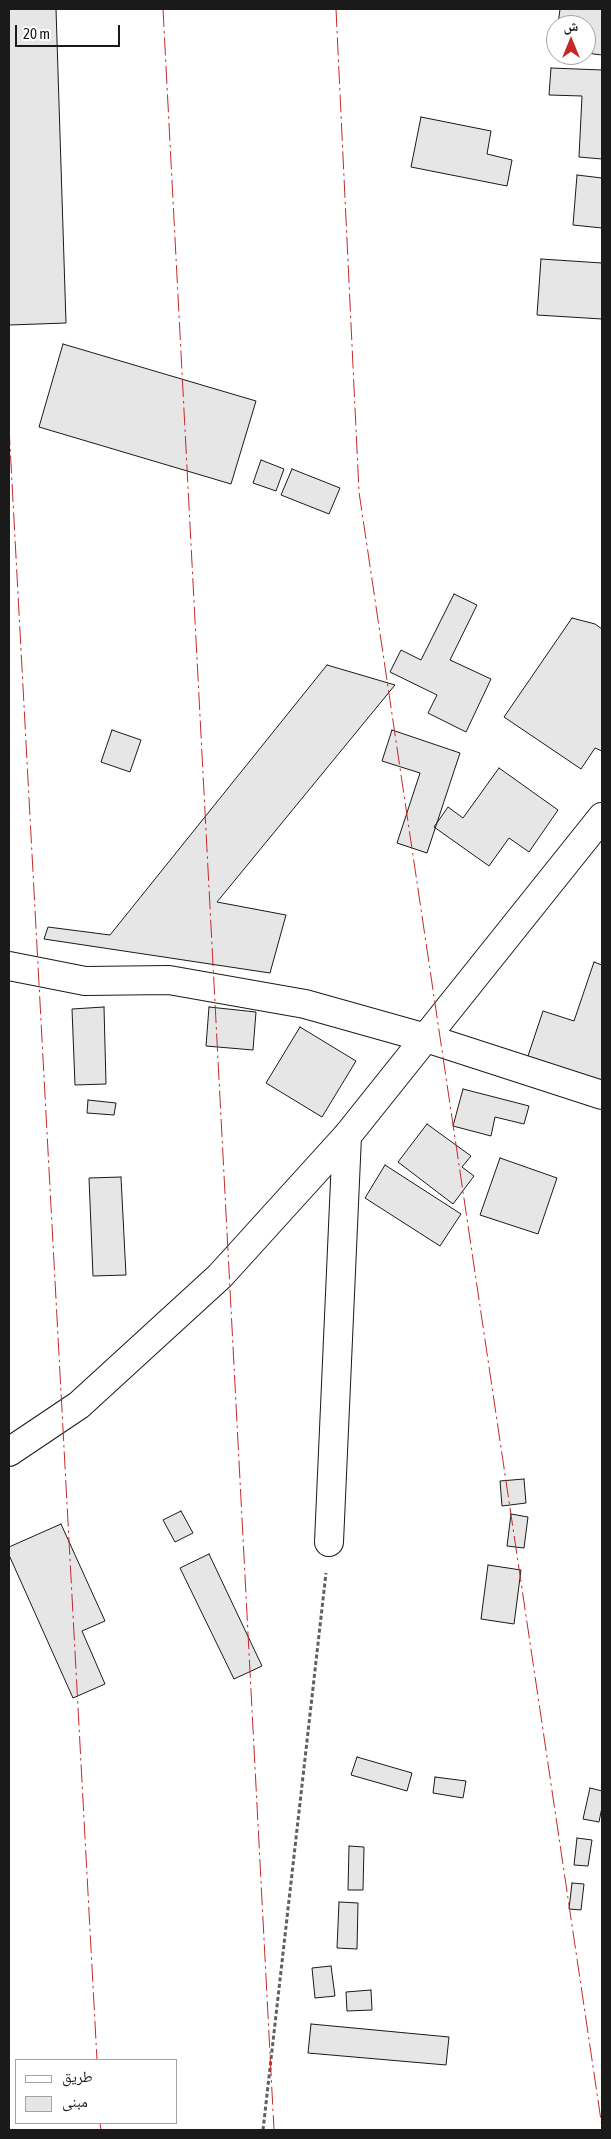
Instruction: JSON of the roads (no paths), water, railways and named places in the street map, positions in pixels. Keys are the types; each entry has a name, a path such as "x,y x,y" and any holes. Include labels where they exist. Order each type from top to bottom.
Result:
{"street":[{"path":"9,1452 79,1405 220,1276 347,1136 602,817"},
{"path":"9,966 85,981 169,980 305,1004 426,1038 602,1095"},
{"path":"329,1542 347,1136"}]}
